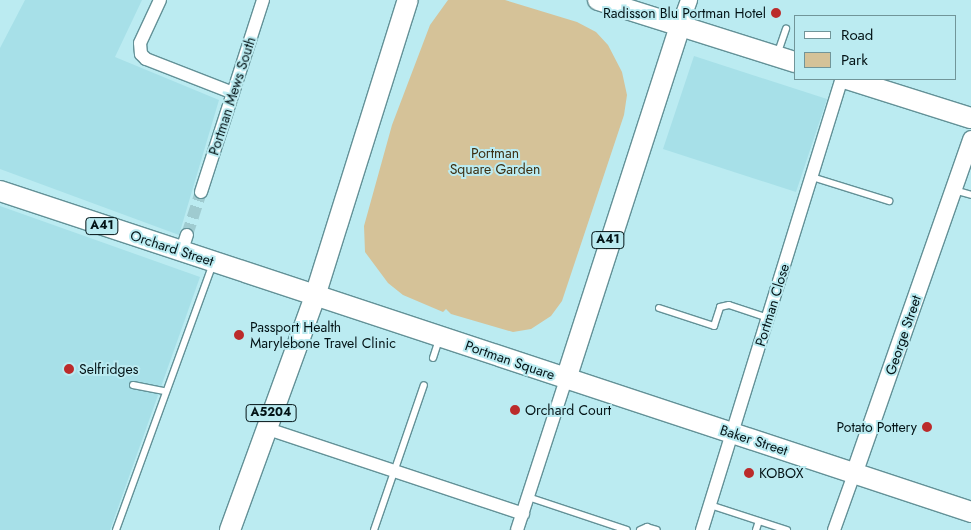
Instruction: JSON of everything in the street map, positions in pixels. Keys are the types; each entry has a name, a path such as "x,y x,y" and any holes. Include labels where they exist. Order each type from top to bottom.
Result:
{"main road":[{"name":"A5204","path":"230,530 265,428 315,296 408,0"},
{"path":"598,0 786,59"},
{"name":"Portman Square","path":"315,296 441,335 566,379 680,25"},
{"path":"850,80 971,118"},
{"name":"Orchard Street","path":"0,191 184,244 213,261 315,296"},
{"name":"Baker Street","path":"566,379 971,512"}],"street":[{"path":"160,0 140,43 141,54 146,59 233,93"},
{"name":"Portman Mews South","path":"201,192 264,0"},
{"path":"680,25 689,0"},
{"name":"Portman Close","path":"702,530 842,80"},
{"name":"George Street","path":"834,530 971,139"},
{"path":"517,530 566,379"},
{"path":"265,428 523,514"}],"lane":[{"path":"786,29 786,59"},
{"path":"812,177 889,201"},
{"path":"954,190 971,195"},
{"path":"116,530 164,391 181,357 213,261"},
{"path":"659,308 714,326 720,307 729,305 768,318"},
{"path":"433,358 441,335"},
{"path":"133,384 164,391"},
{"path":"374,530 424,385"},
{"path":"528,497 627,530"},
{"path":"710,505 775,528 787,530"},
{"path":"756,530 759,521"},
{"path":"640,530 647,527 657,530"}],"shaded area":[{"path":"25,0 142,0 115,57 219,100 179,235 0,169 0,48"},
{"path":"694,56 827,99 796,192 663,149"},
{"name":"Selfridges","path":"0,206 200,277 110,530 0,530"}],"green space":[{"name":"Portman Square Garden","path":"448,0 505,0 577,22 596,32 608,45 622,72 627,95 624,115 562,301 551,316 531,329 513,332 451,314 446,309 443,312 403,295 388,283 365,252 364,226 392,125 430,25"}],"tunnel":[{"path":"187,235 201,192"}],"place":[{"name":"Radisson Blu Portman Hotel","path":"776,13"},
{"name":"Passport Health Marylebone Travel Clinic","path":"239,335"},
{"name":"Selfridges","path":"69,369"},
{"name":"Orchard Court","path":"515,410"},
{"name":"Potato Pottery","path":"927,427"},
{"name":"KOBOX","path":"749,473"}]}
